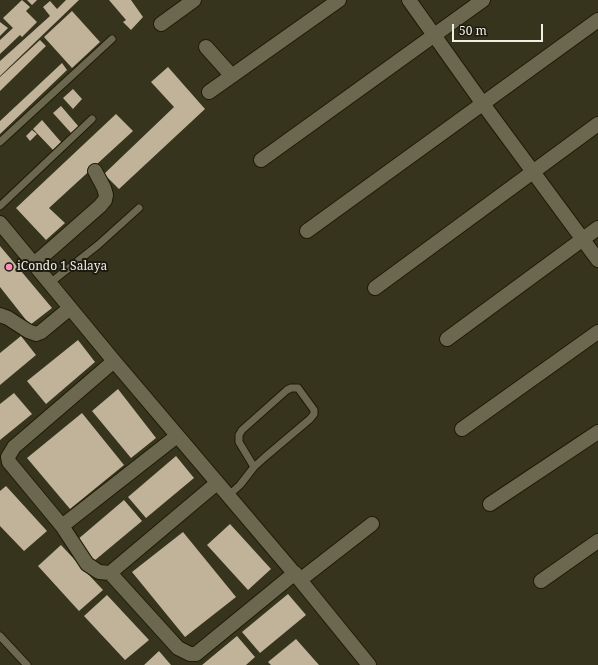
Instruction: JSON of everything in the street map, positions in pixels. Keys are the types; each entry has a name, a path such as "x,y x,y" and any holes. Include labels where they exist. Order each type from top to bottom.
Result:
{"street":[{"path":"161,24 194,0"},
{"path":"209,92 339,0"},
{"path":"409,0 483,104 598,260"},
{"path":"262,160 483,0"},
{"path":"307,231 598,20"},
{"path":"206,47 232,76"},
{"path":"375,288 598,124"},
{"path":"34,264 105,200 106,194 104,188 94,171"},
{"path":"0,223 114,361 297,577 368,665"},
{"path":"447,339 598,228"},
{"path":"0,315 36,334 41,332 70,308"},
{"path":"462,429 598,332"},
{"path":"114,361 14,447 8,457 9,462 62,526 87,564 99,572 110,573 178,648 190,654 196,654 297,577 372,524"},
{"path":"490,504 598,432"},
{"path":"62,526 177,436"},
{"path":"110,573 217,483"},
{"path":"541,581 598,541"}],"lane":[{"path":"0,142 112,38"},
{"path":"0,206 92,119"},
{"path":"50,283 98,245 139,208"},
{"path":"228,496 240,485 254,467 314,414 314,410 298,388 291,388 287,390 242,430 239,435 239,442 254,467"},
{"path":"0,636 27,665"}],"building":[{"path":"22,0 30,7 26,11 37,22 22,37 20,35 0,54 0,40 13,28 3,18"},
{"path":"27,0 37,0 32,5"},
{"path":"66,0 79,0 0,76 0,61 50,16 43,7 50,1 57,9"},
{"path":"109,0 131,0 143,17 131,30 123,22 126,20"},
{"path":"72,11 100,42 72,68 44,37"},
{"path":"0,22 8,28 0,36"},
{"path":"40,40 46,46 0,91 0,77"},
{"path":"62,63 67,70 0,134 0,121"},
{"path":"168,67 205,109 119,189 104,174 174,107 151,82"},
{"path":"73,89 82,99 73,109 63,98"},
{"path":"61,106 79,127 72,134 53,113"},
{"path":"116,114 133,131 49,208 65,223 46,240 16,208"},
{"path":"42,120 61,142 53,150 33,129"},
{"path":"32,130 37,134 30,141 26,136"},
{"name":"iCondo 1 Salaya","path":"0,246 52,308 30,325 0,287"},
{"path":"21,336 36,355 0,385 0,353"},
{"path":"78,340 95,362 46,404 27,381"},
{"path":"118,389 156,438 131,458 92,411"},
{"path":"14,393 32,414 0,440 0,404"},
{"path":"82,413 124,465 70,509 27,458"},
{"path":"176,456 194,478 146,518 128,497"},
{"path":"6,486 47,531 24,551 0,526 0,491"},
{"path":"124,500 142,521 94,561 77,540"},
{"path":"230,524 271,569 248,590 207,545"},
{"path":"183,532 236,597 185,637 132,572"},
{"path":"61,545 103,590 79,611 38,566"},
{"path":"288,594 306,615 260,653 242,632"},
{"path":"107,595 149,640 125,660 84,616"},
{"path":"237,636 255,657 246,665 202,665"},
{"path":"296,639 319,665 271,665 268,662"},
{"path":"159,651 171,665 144,665"}],"place":[{"name":"iCondo 1 Salaya","path":"9,267"}]}
